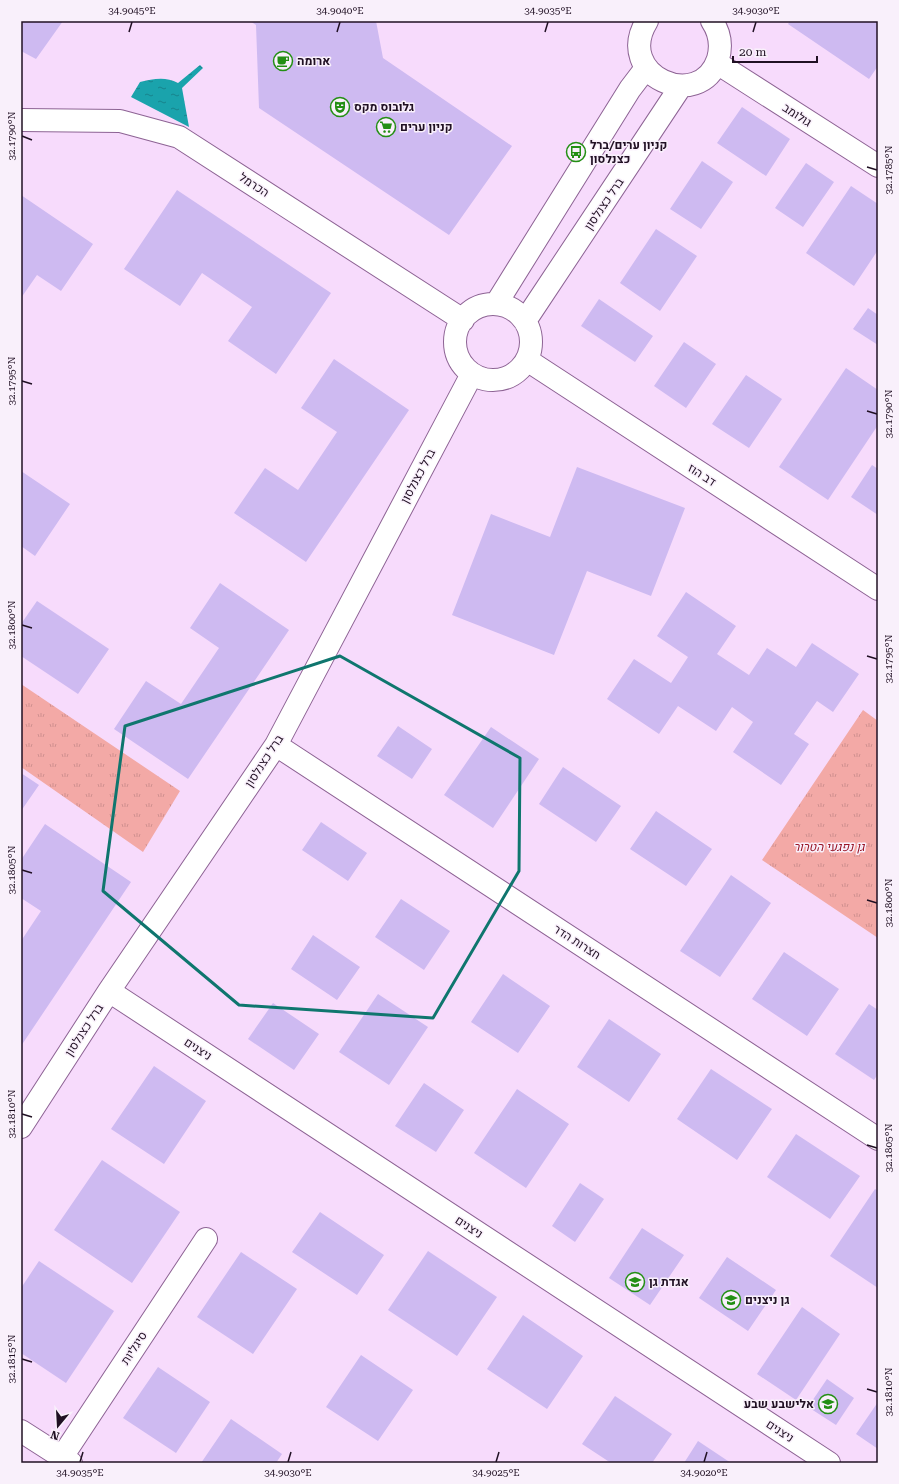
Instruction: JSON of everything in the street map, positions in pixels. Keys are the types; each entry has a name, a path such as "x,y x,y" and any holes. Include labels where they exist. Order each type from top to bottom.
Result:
{"street":[{"path":"647,21 642,30 639,43 640,56 646,68 655,78 667,84 681,86 702,80 711,72 716,63 720,52 720,42 718,31 713,21"},
{"name":"גולומב","path":"716,63 878,166"},
{"path":"496,304 630,89 646,68"},
{"name":"ברל כצנלסון","path":"525,321 681,86"},
{"name":"הכרמל","path":"21,120 120,121 179,137 463,320"},
{"path":"496,304 507,306 518,312 525,321 530,333 531,347 527,360 519,370 508,377 496,380 472,374 460,360 455,343 457,331 463,320 471,311 483,305 496,304"},
{"name":"דב הוז","path":"527,360 878,589"},
{"name":"ברל כצנלסון","path":"21,1127 109,991 276,745 472,374"},
{"name":"חצרות הדר","path":"276,745 878,1139"},
{"name":"ניצנים","path":"109,991 829,1463"},
{"name":"סיגליות","path":"66,1460 206,1239"},
{"path":"21,1431 66,1460"}],"highlighted area":[{"path":"340,656 520,758 519,871 433,1018 239,1005 103,891 125,726"}],"green space":[{"path":"21,684 180,791 143,852 21,767"},
{"name":"גן נפגעי הטרור","path":"863,710 878,721 878,938 762,860"}],"water":[{"path":"200,65 203,68 182,88 189,127 131,97 140,82 154,79 168,79 178,83"}],"building":[{"path":"21,21 63,21 36,59 21,51"},
{"name":"קניון ערים","path":"250,21 376,21 383,58 512,146 449,235 259,108 256,25"},
{"path":"790,21 878,21 878,66 869,79 788,24"},
{"path":"742,107 790,139 766,176 717,143"},
{"path":"702,161 733,182 701,229 670,209"},
{"path":"806,163 834,182 803,227 775,208"},
{"path":"851,186 878,204 878,250 854,286 806,253"},
{"path":"177,190 331,293 276,374 228,341 252,307 202,273 180,306 124,269"},
{"path":"21,195 93,244 61,291 37,275 21,298"},
{"path":"656,229 697,256 660,311 620,283"},
{"path":"599,299 653,336 635,362 581,326"},
{"path":"868,308 878,315 878,345 853,329"},
{"path":"684,342 716,364 686,408 654,386"},
{"path":"334,359 409,410 306,562 234,513 265,468 298,490 337,432 301,408"},
{"path":"846,368 878,390 878,425 828,500 779,467"},
{"path":"746,375 782,399 749,448 712,424"},
{"path":"872,465 878,469 878,515 851,497"},
{"path":"577,467 685,508 651,596 587,571 554,655 452,615 491,514 550,537"},
{"path":"21,471 70,504 35,556 21,546"},
{"path":"220,583 289,630 188,779 114,729 146,681 181,704 219,648 190,628"},
{"path":"686,592 736,626 717,654 749,675 767,648 796,667 812,643 859,674 833,712 817,701 794,734 809,744 781,785 733,752 753,722 732,707 716,731 678,706 659,734 607,699 634,659 671,683 688,657 657,636"},
{"path":"37,601 109,649 78,694 21,656 21,624"},
{"path":"398,726 432,749 412,779 377,756"},
{"path":"491,727 539,759 493,828 444,795"},
{"path":"563,767 621,806 596,842 539,804"},
{"path":"21,773 39,785 21,811"},
{"path":"656,811 712,849 686,886 630,849"},
{"path":"321,822 367,853 348,881 302,850"},
{"path":"45,824 131,882 21,1046 21,941 41,911 21,898 21,860"},
{"path":"731,875 771,903 720,977 680,951"},
{"path":"401,899 450,931 424,970 375,937"},
{"path":"313,935 360,967 337,1000 291,969"},
{"path":"784,952 839,989 807,1036 752,999"},
{"path":"503,974 550,1006 518,1053 471,1022"},
{"path":"378,994 428,1027 389,1085 339,1052"},
{"path":"273,1003 319,1034 294,1070 248,1039"},
{"path":"869,1004 878,1010 878,1074 874,1080 835,1054"},
{"path":"609,1019 661,1054 629,1102 577,1067"},
{"path":"154,1066 206,1101 164,1164 111,1129"},
{"path":"711,1069 772,1109 737,1160 677,1119"},
{"path":"424,1083 464,1110 436,1152 395,1126"},
{"path":"517,1089 569,1124 526,1188 474,1153"},
{"path":"796,1134 860,1176 830,1219 767,1177"},
{"path":"102,1160 180,1212 132,1283 54,1230"},
{"path":"580,1183 604,1199 575,1242 552,1226"},
{"path":"875,1189 878,1191 878,1288 830,1256"},
{"path":"320,1212 384,1255 357,1295 292,1252"},
{"path":"642,1228 684,1255 650,1305 609,1278"},
{"path":"428,1251 497,1297 457,1356 388,1310"},
{"path":"241,1252 297,1289 253,1354 197,1317"},
{"path":"727,1257 776,1290 748,1331 699,1298"},
{"path":"39,1261 114,1311 66,1383 21,1353 21,1288"},
{"path":"802,1307 840,1334 796,1400 757,1374"},
{"path":"523,1315 583,1356 547,1409 487,1369"},
{"path":"361,1355 413,1390 378,1441 326,1407"},
{"path":"158,1367 210,1402 176,1453 123,1418"},
{"path":"827,1379 854,1398 836,1425 808,1407"},
{"path":"615,1396 672,1434 652,1463 611,1463 582,1444"},
{"path":"878,1402 878,1449 856,1434"},
{"path":"231,1419 282,1454 276,1463 201,1463"},
{"path":"698,1441 731,1463 684,1463"}],"place":[{"name":"ארומה","path":"283,61"},
{"name":"גלובוס מקס","path":"340,107"},
{"name":"קניון ערים","path":"386,127"},
{"name":"קניון ערים/ברל כצנלסון","path":"576,152"},
{"name":"אגדת גן","path":"635,1282"},
{"name":"גן ניצנים","path":"731,1300"},
{"name":"אלישבע שבע","path":"828,1404"}]}
